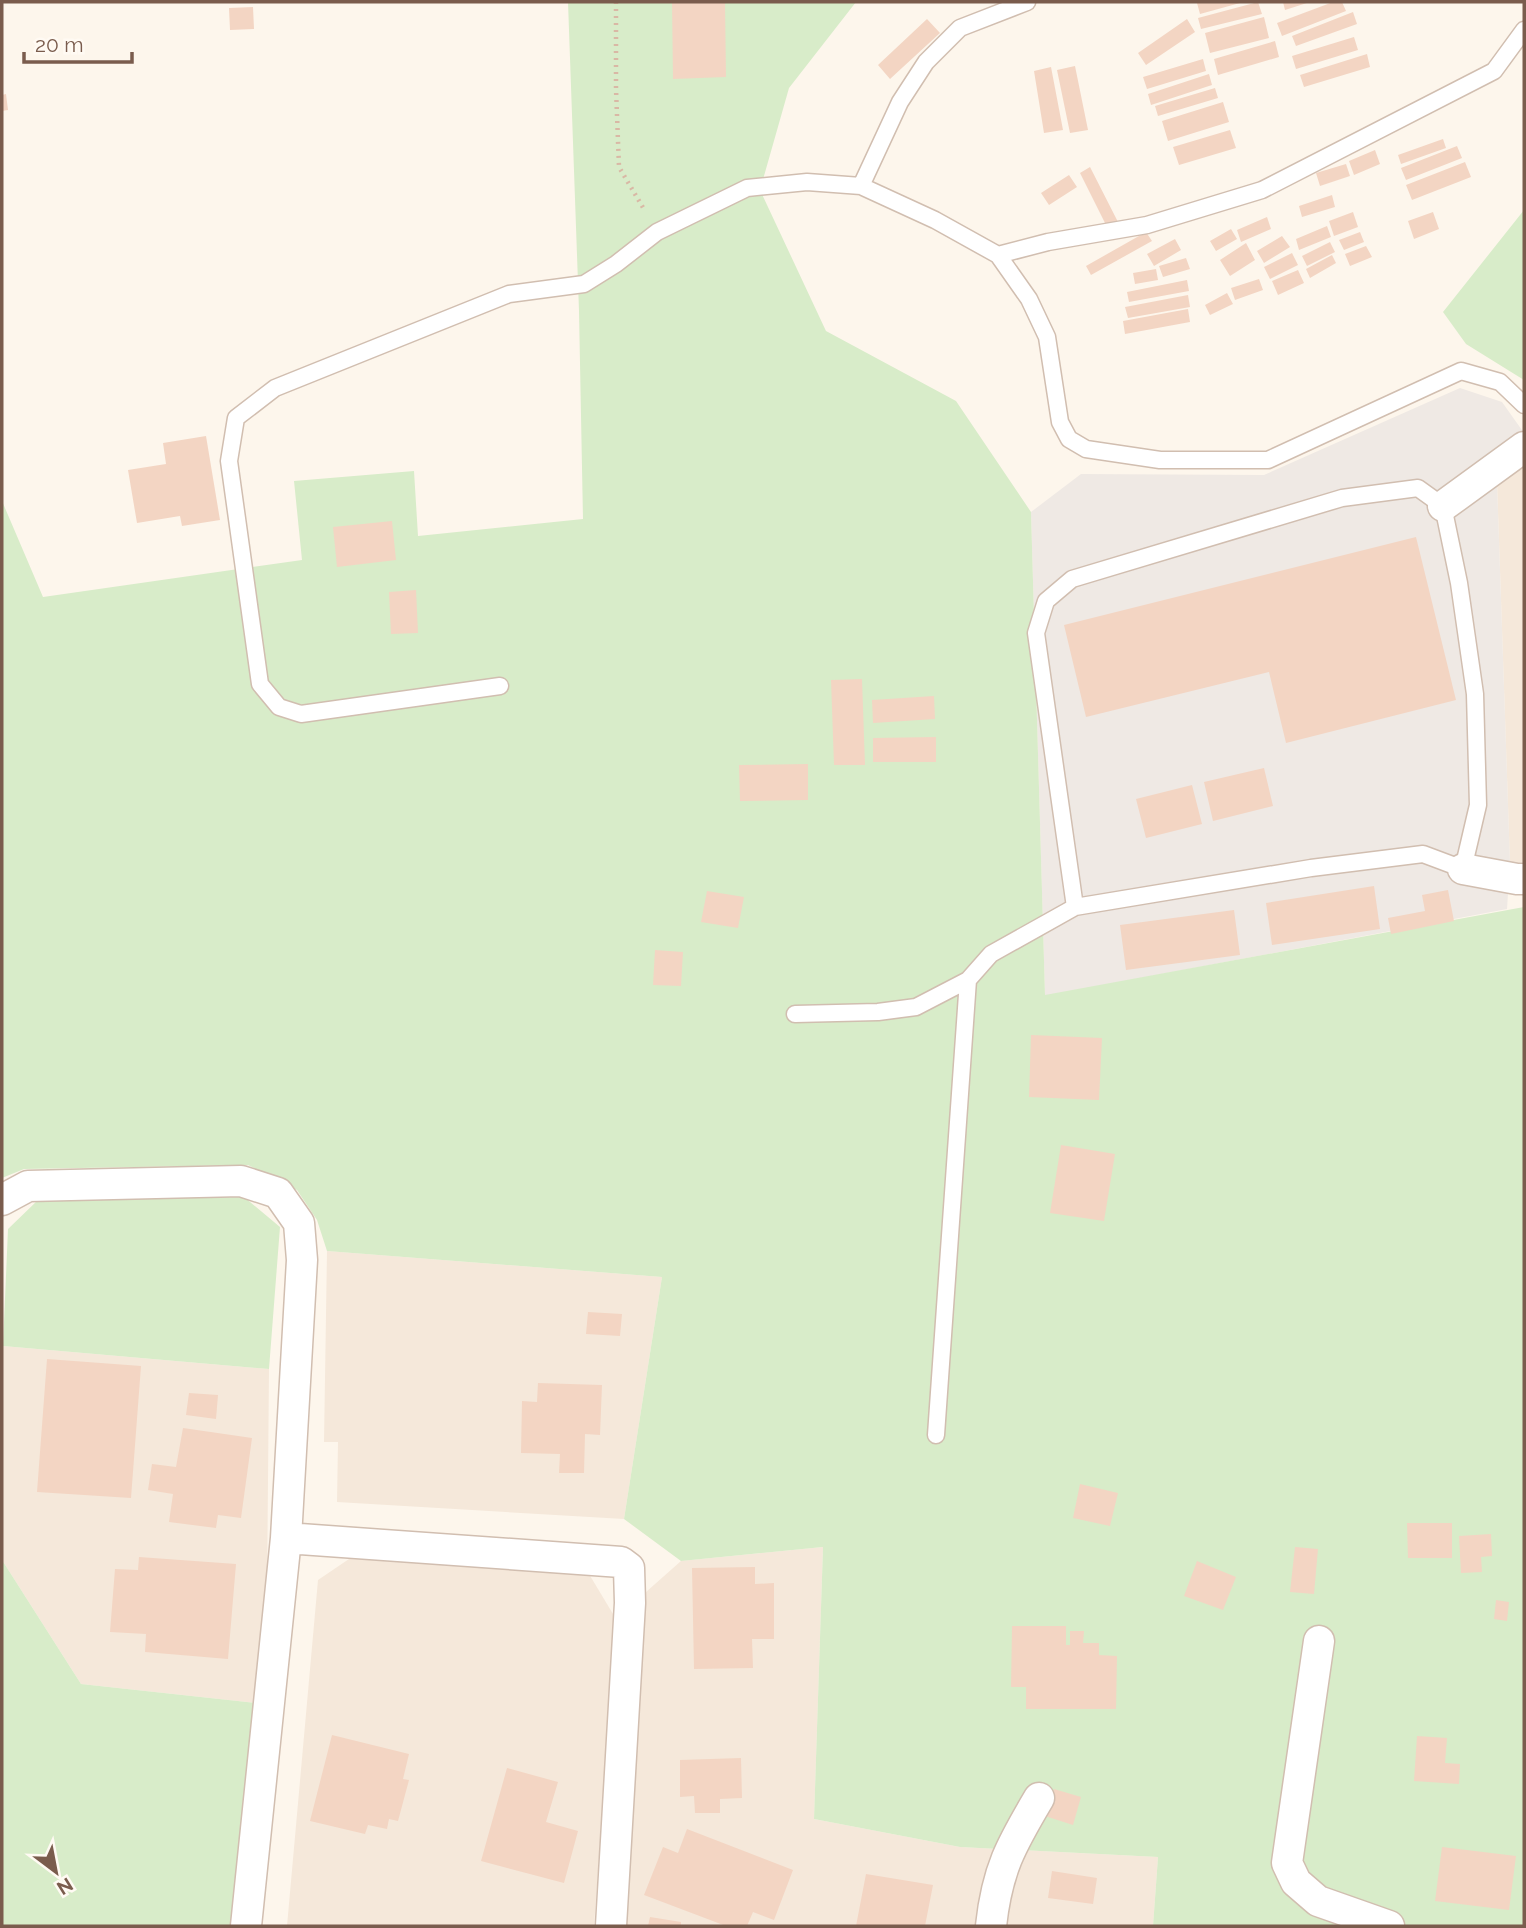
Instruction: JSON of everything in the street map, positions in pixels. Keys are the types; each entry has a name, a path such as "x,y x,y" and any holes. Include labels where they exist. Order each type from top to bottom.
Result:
{"street":[{"path":"1443,506 1524,447"},
{"path":"1464,869 1524,878"},
{"path":"2,1200 28,1186 242,1181 278,1193 299,1223 302,1260 286,1538 246,1926"},
{"path":"286,1538 621,1562 629,1568 630,1603 611,1926"},
{"path":"1319,1641 1287,1863 1296,1882 1318,1901 1389,1926"},
{"path":"992,1926 999,1877 1013,1841 1039,1798"}],"lane":[{"path":"861,186 900,102 926,62 960,28 1027,2"},
{"path":"998,255 1048,242 1147,225 1262,190 1494,71 1524,30"},
{"path":"500,686 301,714 279,706 260,684 229,461 236,418 275,388 509,294 584,284 616,264 657,232 747,188 807,182 861,186 934,220 998,255 1029,299 1047,337 1059,422 1069,439 1086,449 1160,460 1268,460 1461,371 1500,382 1524,405"},
{"path":"795,1014 878,1013 916,1007 968,980 991,954 1074,907 1311,868 1423,854 1464,869 1478,805 1475,694 1459,583 1443,506 1418,488 1342,498 1072,579 1046,601 1036,633 1074,907"},
{"path":"936,1435 968,980"}],"path":[{"path":"617,2 619,167 657,232"}],"shaded area":[{"path":"1460,388 1502,402 1524,433 1497,482 1510,863 1507,909 1045,996 1031,512 1081,474 1264,475"},
{"path":"1524,461 1524,862 1510,864 1497,482"},
{"path":"327,1251 662,1277 624,1519 337,1502 338,1442 324,1442"},
{"path":"3,1346 269,1369 266,1704 81,1684 2,1560"},
{"path":"823,1547 814,1819 960,1847 1158,1857 1153,1926 627,1926 646,1592 681,1561"},
{"path":"349,1559 586,1569 616,1619 594,1926 287,1926 318,1580"}],"green space":[{"path":"568,2 856,2 789,88 760,190 826,331 956,401 1031,512 1045,995 1524,907 1524,1926 1153,1926 1158,1857 960,1847 814,1819 823,1547 681,1561 624,1519 662,1277 327,1251 317,1220 297,1190 248,1165 24,1169 2,1178 2,501 43,597 302,560 294,481 414,471 418,536 583,519"},
{"path":"1524,210 1524,380 1466,344 1443,312"},
{"path":"244,1197 280,1227 269,1369 3,1346 8,1229 38,1200"},
{"path":"2,1560 81,1684 266,1704 247,1926 2,1926"}],"building":[{"path":"672,2 725,2 726,77 673,79"},
{"path":"1258,2 1262,14 1201,29 1198,18"},
{"path":"1283,2 1310,2 1285,10"},
{"path":"1333,2 1342,2 1346,11 1282,36 1277,23"},
{"path":"1197,3 1240,3 1200,14"},
{"path":"253,7 254,29 230,30 229,8"},
{"path":"1353,12 1357,24 1296,46 1292,36"},
{"path":"1264,17 1269,38 1210,53 1205,33"},
{"path":"927,19 940,33 890,79 878,65"},
{"path":"1187,19 1195,32 1146,65 1138,53"},
{"path":"1354,37 1358,50 1296,69 1292,56"},
{"path":"1275,41 1279,57 1218,75 1214,59"},
{"path":"1367,54 1370,67 1304,87 1300,75"},
{"path":"1203,59 1206,71 1147,89 1143,77"},
{"path":"1075,66 1088,130 1070,133 1057,70"},
{"path":"1051,67 1063,130 1044,133 1034,71"},
{"path":"1209,74 1212,85 1151,105 1148,94"},
{"path":"1215,88 1218,98 1158,116 1155,106"},
{"path":"6,94 8,110 2,111 2,95"},
{"path":"1223,102 1229,122 1168,141 1162,121"},
{"path":"1230,130 1236,148 1179,165 1173,147"},
{"path":"1443,139 1446,148 1401,164 1398,155"},
{"path":"1457,146 1462,158 1406,180 1401,168"},
{"path":"1375,150 1380,164 1354,175 1349,161"},
{"path":"1465,162 1471,177 1412,200 1406,185"},
{"path":"1346,164 1350,176 1320,186 1316,173"},
{"path":"1090,167 1118,222 1107,227 1080,173"},
{"path":"1069,175 1077,187 1049,205 1041,193"},
{"path":"1332,195 1335,207 1302,217 1299,206"},
{"path":"1353,212 1358,227 1334,236 1329,221"},
{"path":"1433,212 1439,229 1414,239 1408,221"},
{"path":"1267,217 1271,229 1241,242 1237,230"},
{"path":"1327,226 1331,237 1299,250 1296,239"},
{"path":"1231,229 1237,239 1216,251 1210,241"},
{"path":"1146,232 1152,241 1091,275 1086,266"},
{"path":"1360,232 1364,242 1344,250 1339,240"},
{"path":"1282,236 1290,247 1264,263 1257,251"},
{"path":"1175,239 1181,250 1154,266 1147,254"},
{"path":"1330,242 1335,252 1307,266 1302,256"},
{"path":"1246,243 1255,260 1230,276 1220,260"},
{"path":"1366,246 1372,257 1350,266 1345,254"},
{"path":"1292,253 1298,265 1270,279 1264,267"},
{"path":"1332,255 1336,263 1310,278 1306,269"},
{"path":"1186,258 1190,269 1163,277 1159,266"},
{"path":"1156,269 1158,280 1135,284 1133,273"},
{"path":"1298,270 1304,283 1278,295 1272,281"},
{"path":"1259,279 1263,290 1235,300 1231,288"},
{"path":"1187,280 1189,291 1129,302 1127,292"},
{"path":"1227,293 1233,304 1210,315 1205,305"},
{"path":"1188,295 1190,307 1128,318 1125,307"},
{"path":"1188,309 1190,322 1125,334 1123,321"},
{"path":"206,436 220,520 182,526 180,516 137,523 128,470 166,464 163,443"},
{"path":"392,521 396,560 337,567 333,527"},
{"path":"1416,537 1456,700 1286,743 1269,672 1086,717 1064,625"},
{"path":"416,590 418,633 391,634 389,592"},
{"path":"862,679 865,765 834,765 831,680"},
{"path":"934,696 935,719 873,723 872,700"},
{"path":"936,737 936,762 873,762 873,738"},
{"path":"808,764 808,800 740,801 739,765"},
{"path":"1264,768 1273,806 1213,821 1204,782"},
{"path":"1192,785 1202,824 1146,838 1136,799"},
{"path":"1374,886 1380,929 1272,945 1266,903"},
{"path":"1448,890 1454,921 1391,934 1388,918 1425,911 1422,895"},
{"path":"707,891 744,897 738,928 701,922"},
{"path":"1234,910 1240,955 1126,970 1120,925"},
{"path":"655,950 683,952 681,986 653,985"},
{"path":"1031,1035 1102,1038 1099,1100 1029,1097"},
{"path":"1061,1145 1115,1154 1104,1221 1050,1213"},
{"path":"588,1312 622,1314 620,1336 586,1334"},
{"path":"47,1359 141,1366 131,1498 37,1492"},
{"path":"538,1383 602,1385 600,1435 585,1434 584,1473 559,1473 560,1454 521,1453 522,1401 537,1402"},
{"path":"189,1393 218,1395 216,1419 186,1415"},
{"path":"183,1428 252,1438 241,1518 218,1515 216,1528 169,1522 173,1494 148,1490 152,1464 176,1467"},
{"path":"1080,1484 1118,1493 1110,1526 1073,1518"},
{"path":"1407,1523 1452,1523 1452,1558 1408,1558"},
{"path":"1491,1534 1492,1556 1481,1557 1482,1572 1461,1573 1459,1536"},
{"path":"1295,1547 1318,1549 1314,1594 1290,1592"},
{"path":"139,1557 236,1564 228,1659 145,1652 146,1634 110,1632 115,1569 138,1570"},
{"path":"1197,1561 1236,1577 1223,1610 1184,1596"},
{"path":"755,1567 755,1584 774,1583 774,1639 752,1639 753,1668 694,1669 692,1568"},
{"path":"1496,1600 1509,1602 1507,1621 1494,1619"},
{"path":"1012,1626 1066,1626 1066,1645 1070,1645 1070,1631 1084,1631 1083,1643 1099,1643 1099,1655 1117,1656 1116,1709 1026,1709 1026,1687 1011,1687"},
{"path":"332,1735 409,1754 403,1779 409,1780 398,1821 389,1819 387,1829 368,1825 365,1834 310,1821"},
{"path":"1417,1736 1447,1738 1445,1763 1460,1764 1459,1784 1414,1781"},
{"path":"741,1758 742,1798 720,1799 720,1813 695,1813 694,1796 680,1797 680,1760"},
{"path":"507,1768 558,1782 546,1822 578,1831 564,1883 481,1861"},
{"path":"1054,1789 1081,1797 1073,1825 1045,1816"},
{"path":"687,1829 793,1870 774,1920 753,1912 747,1926 726,1926 644,1895 663,1847 678,1853"},
{"path":"1442,1847 1516,1856 1509,1910 1435,1901"},
{"path":"1052,1871 1097,1878 1093,1904 1048,1898"},
{"path":"866,1874 933,1885 925,1926 856,1926"},
{"path":"650,1917 681,1922 681,1926 648,1926"}]}
